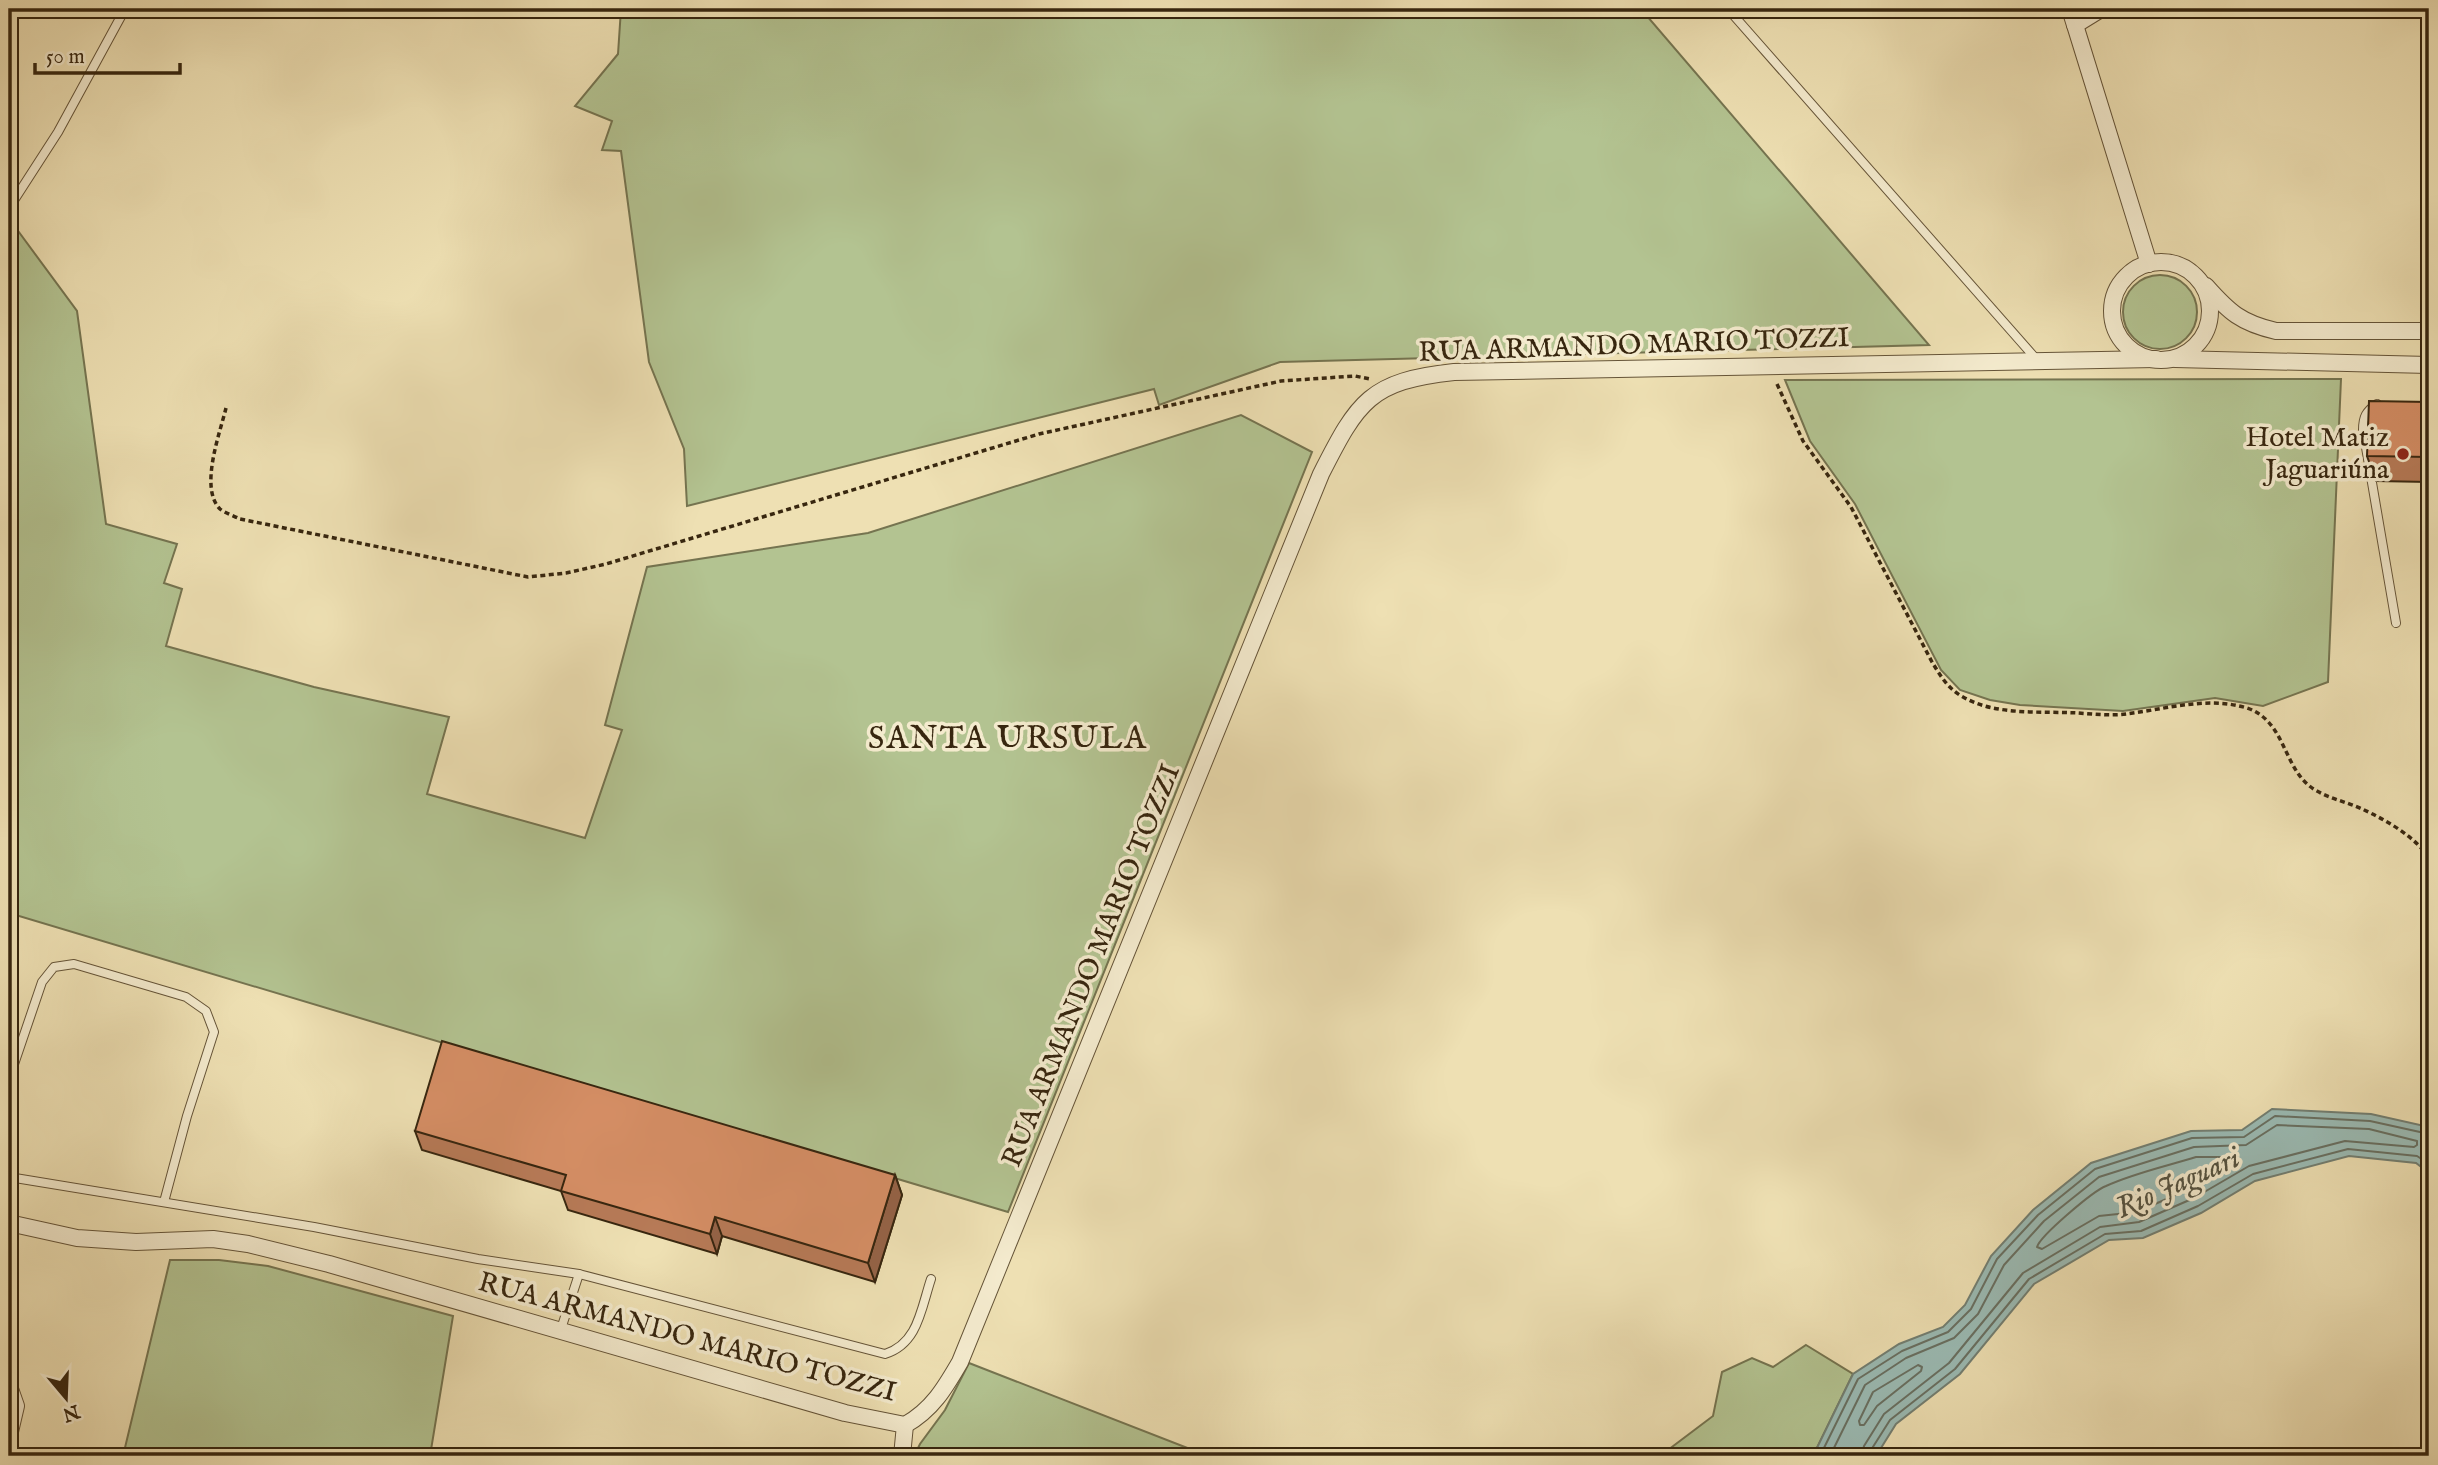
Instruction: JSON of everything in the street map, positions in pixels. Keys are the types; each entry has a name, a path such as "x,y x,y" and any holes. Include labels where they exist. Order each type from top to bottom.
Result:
{"street":[{"path":"2070,9 2149,264"},
{"path":"2076,25 2101,9"},
{"path":"2196,277 2209,299 2210,317 2198,343 2174,358 2161,359 2139,354 2124,342 2114,323 2113,302 2122,282 2139,268 2149,264 2175,264 2196,277 2226,309 2251,325 2276,331 2429,331"},
{"name":"RUA ARMANDO MARIO TOZZI","path":"9,1223 77,1238 136,1242 213,1239 248,1244 329,1264 845,1413 905,1425 929,1409 960,1362 1321,474 1350,420 1369,398 1392,384 1421,376 1454,372 2161,359 2429,366"},
{"path":"9,1386 16,1406 9,1436"},
{"path":"902,1456 905,1425"}],"lane":[{"path":"9,208 58,132 125,9"},
{"path":"1728,9 2037,360"},
{"path":"2391,404 2378,404 2368,409 2363,418 2363,430 2396,623"},
{"path":"9,1079 41,982 54,968 74,964 186,997 205,1011 214,1032 187,1116 164,1202"},
{"path":"9,1177 314,1227 478,1259 579,1274 885,1354 906,1343 914,1332 931,1279"},
{"path":"560,1332 579,1274"}],"path":[{"path":"1769,366 1803,441 1851,507 1931,662 1945,682 1960,696 1978,704 2002,709 2108,715 2213,702 2245,708 2262,714 2274,728 2300,777 2314,790 2362,809 2411,837 2429,859"},
{"path":"226,408 209,481 212,496 221,509 240,519 528,576 566,573 606,564 1039,433 1281,381 1355,376 1392,384"}],"green space":[{"path":"621,9 1641,9 1929,345 1280,362 1159,405 1154,389 687,506 684,449 649,362 621,151 602,150 612,121 575,106 618,54"},
{"path":"13,224 77,311 106,524 177,544 164,583 182,589 166,646 314,687 449,717 427,794 585,838 622,730 605,725 647,567 868,533 1241,415 1312,452 1008,1212 9,913 9,230"},
{"path":"2160,275 2181,281 2191,291 2197,312 2191,333 2181,343 2160,349 2139,343 2129,333 2123,312 2129,291 2139,281"},
{"path":"2341,379 2328,682 2263,706 2215,698 2123,711 2020,705 1990,700 1960,690 1941,670 1855,504 1810,441 1785,380"},
{"path":"170,1260 219,1260 268,1266 453,1316 430,1456 123,1456"},
{"path":"1806,1345 1853,1374 1813,1456 1660,1456 1713,1416 1722,1372 1752,1358 1773,1367"},
{"path":"969,1363 1208,1456 914,1456 945,1410"}],"water":[{"name":"Rio Jaguari","path":"2272,1109 2371,1114 2429,1127 2429,1173 2416,1163 2349,1156 2255,1181 2201,1213 2143,1238 2109,1240 2034,1284 1960,1374 1896,1424 1876,1456 1813,1456 1853,1374 1899,1344 1943,1327 1965,1305 1991,1256 2033,1210 2091,1163 2191,1131 2242,1130"}],"building":[{"path":"2369,401 2429,402 2429,457 2367,456"},
{"path":"442,1041 895,1175 868,1263 715,1217 710,1234 561,1191 566,1175 415,1131"}],"place":[{"name":"Hotel Matiz Jaguariúna","path":"2403,454"}],"district":[{"name":"SANTA URSULA","path":"1008,739"}]}
